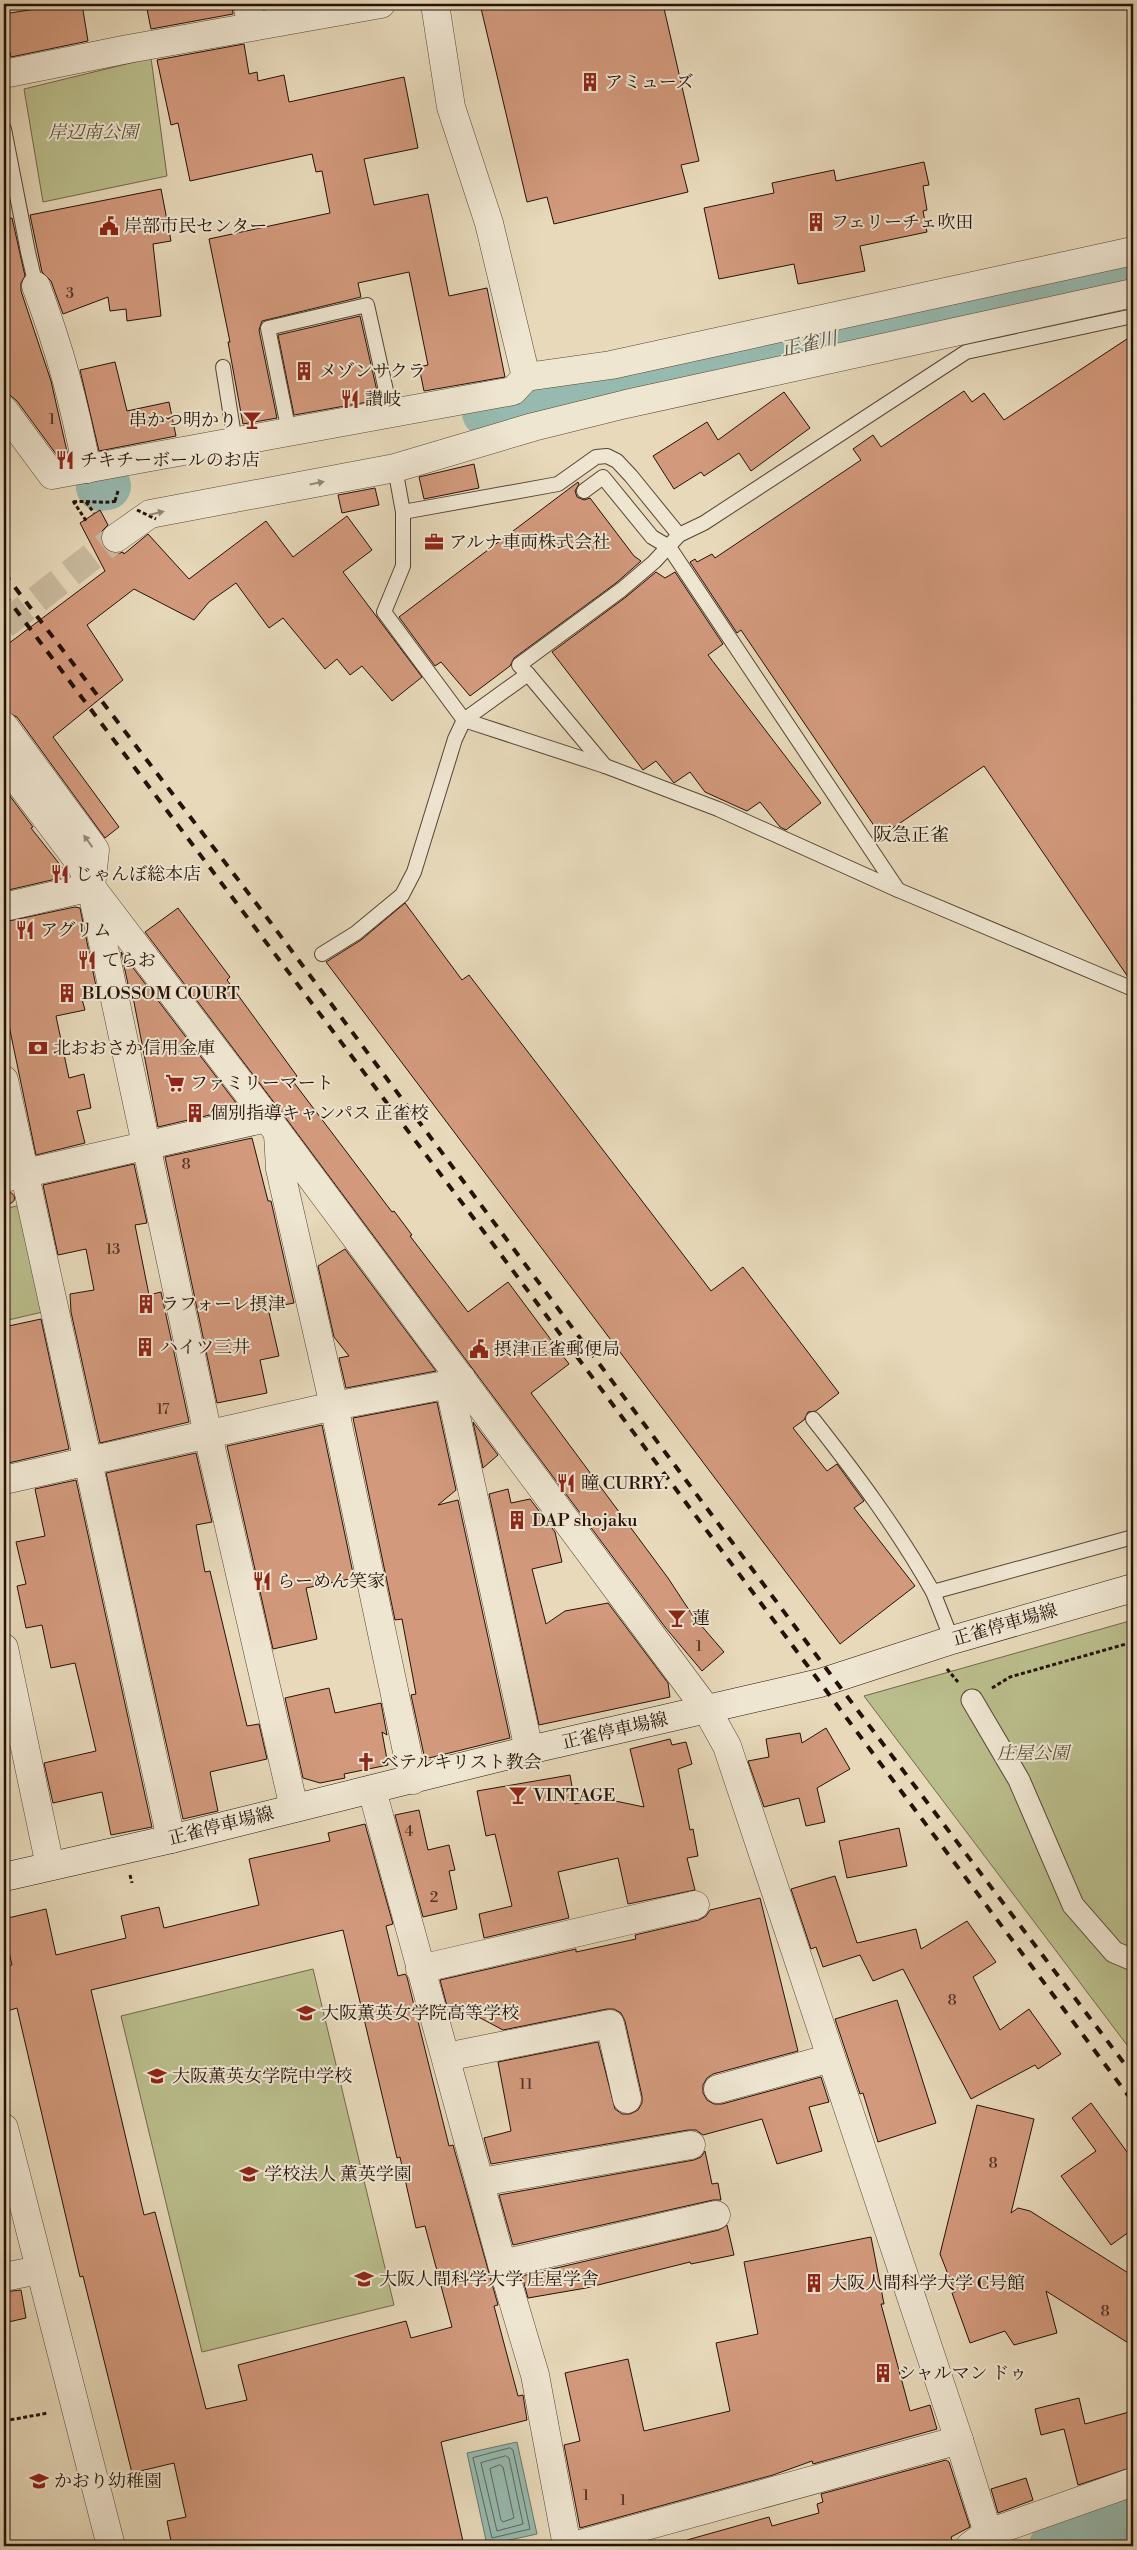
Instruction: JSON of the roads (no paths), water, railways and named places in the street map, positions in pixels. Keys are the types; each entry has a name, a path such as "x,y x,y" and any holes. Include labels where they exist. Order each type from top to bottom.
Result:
{"street":[{"path":"4,74 250,15 381,4"},
{"path":"435,4 451,107 489,223 528,404"},
{"path":"116,538 150,514 395,468 611,364 1133,251"},
{"path":"36,286 65,368 87,469"},
{"path":"4,410 52,475 513,391 528,404 626,404 1133,293"},
{"path":"4,726 95,850 91,887 208,1435 294,1808"},
{"path":"4,762 80,863 91,887 272,1126 707,1710 727,1746 959,2440 983,2542 1133,2482"},
{"path":"4,907 91,887"},
{"path":"4,1080 14,1175 88,1462 171,1839"},
{"path":"14,1175 146,1146 272,1126"},
{"path":"272,1126 334,1406 413,1780"},
{"path":"4,1480 334,1406 445,1385 460,1378"},
{"path":"460,1378 452,1398 529,1750"},
{"name":"正雀停車場線","path":"4,1877 171,1839 529,1750 707,1710 947,1651 1133,1588"},
{"path":"4,1648 50,1866"},
{"path":"972,1700 1019,1780 1073,1905 1114,1952 1133,1960"},
{"path":"372,1790 502,2264 535,2375 567,2546"},
{"path":"420,1969 695,1905"},
{"path":"446,2058 610,2024 627,2100"},
{"path":"718,2089 831,2058"},
{"path":"5,2139 111,2546"},
{"path":"480,2182 691,2145"},
{"path":"502,2264 716,2215"},
{"path":"4,2277 39,2270"},
{"path":"573,2546 959,2440"}],"lane":[{"path":"4,129 36,286"},
{"path":"289,432 268,328 367,305 391,413"},
{"path":"605,766 519,665 621,590 669,547 679,535 704,523 966,352 1133,316"},
{"path":"223,367 236,442"},
{"path":"403,512 558,484 590,460 606,456 617,461 631,476 679,535"},
{"path":"395,468 403,512 403,566 384,612 464,720 605,766 718,809 898,890 1133,989"},
{"path":"584,491 603,477 652,537 669,547 898,890"},
{"path":"322,954 356,933 402,895 414,872 455,739 464,720 528,674"},
{"path":"812,1419 868,1489 916,1562 932,1592 947,1651"},
{"path":"932,1592 1133,1537"}],"water":[{"path":"517,2442 537,2534 487,2545 467,2453"}],"waterway":[{"name":"正雀川","path":"486,413 1133,276"},
{"name":"正雀川","path":"100,487 107,486"},
{"path":"1053,2546 1133,2519"}],"tunnel":[{"path":"4,625 116,538"}],"railway":[{"path":"4,573 262,911 834,1679 1133,2075"},
{"path":"4,594 484,1232 1133,2102"}],"place":[{"name":"アミューズ","path":"590,82"},
{"name":"フェリーチェ吹田","path":"816,222"},
{"name":"岸部市民センター","path":"109,226"},
{"name":"メゾンサクラ","path":"304,371"},
{"name":"讃岐","path":"350,399"},
{"name":"串かつ明かり","path":"252,420"},
{"name":"チキチーボールのお店","path":"65,460"},
{"name":"アルナ車両株式会社","path":"434,542"},
{"name":"じゃんぼ総本店","path":"60,874"},
{"name":"アグリム","path":"25,930"},
{"name":"てらお","path":"87,960"},
{"name":"BLOSSOM COURT","path":"67,993"},
{"name":"北おおさか信用金庫","path":"38,1048"},
{"name":"ファミリーマート","path":"175,1083"},
{"name":"個別指導キャンパス 正雀校","path":"195,1113"},
{"name":"ラフォーレ摂津","path":"146,1304"},
{"name":"ハイツ三井","path":"145,1347"},
{"name":"摂津正雀郵便局","path":"479,1349"},
{"name":"瞳 CURRY.","path":"566,1483"},
{"name":"DAP shojaku","path":"517,1520"},
{"name":"らーめん笑家","path":"262,1581"},
{"name":"蓮","path":"677,1618"},
{"name":"ベテルキリスト教会","path":"366,1762"},
{"name":"VINTAGE","path":"518,1795"},
{"name":"大阪薫英女学院高等学校","path":"306,2013"},
{"name":"大阪薫英女学院中学校","path":"157,2076"},
{"name":"学校法人 薫英学園","path":"249,2174"},
{"name":"大阪人間科学大学 庄屋学舎","path":"364,2279"},
{"name":"大阪人間科学大学 C号館","path":"814,2283"},
{"name":"シャルマン ドゥ","path":"883,2373"},
{"name":"かおり幼稚園","path":"39,2481"}],"district":[{"name":"阪急正雀","path":"911,835"}],"park label":[{"name":"岸辺南公園","path":"93,132"},
{"name":"庄屋公園","path":"1033,1753"}]}
